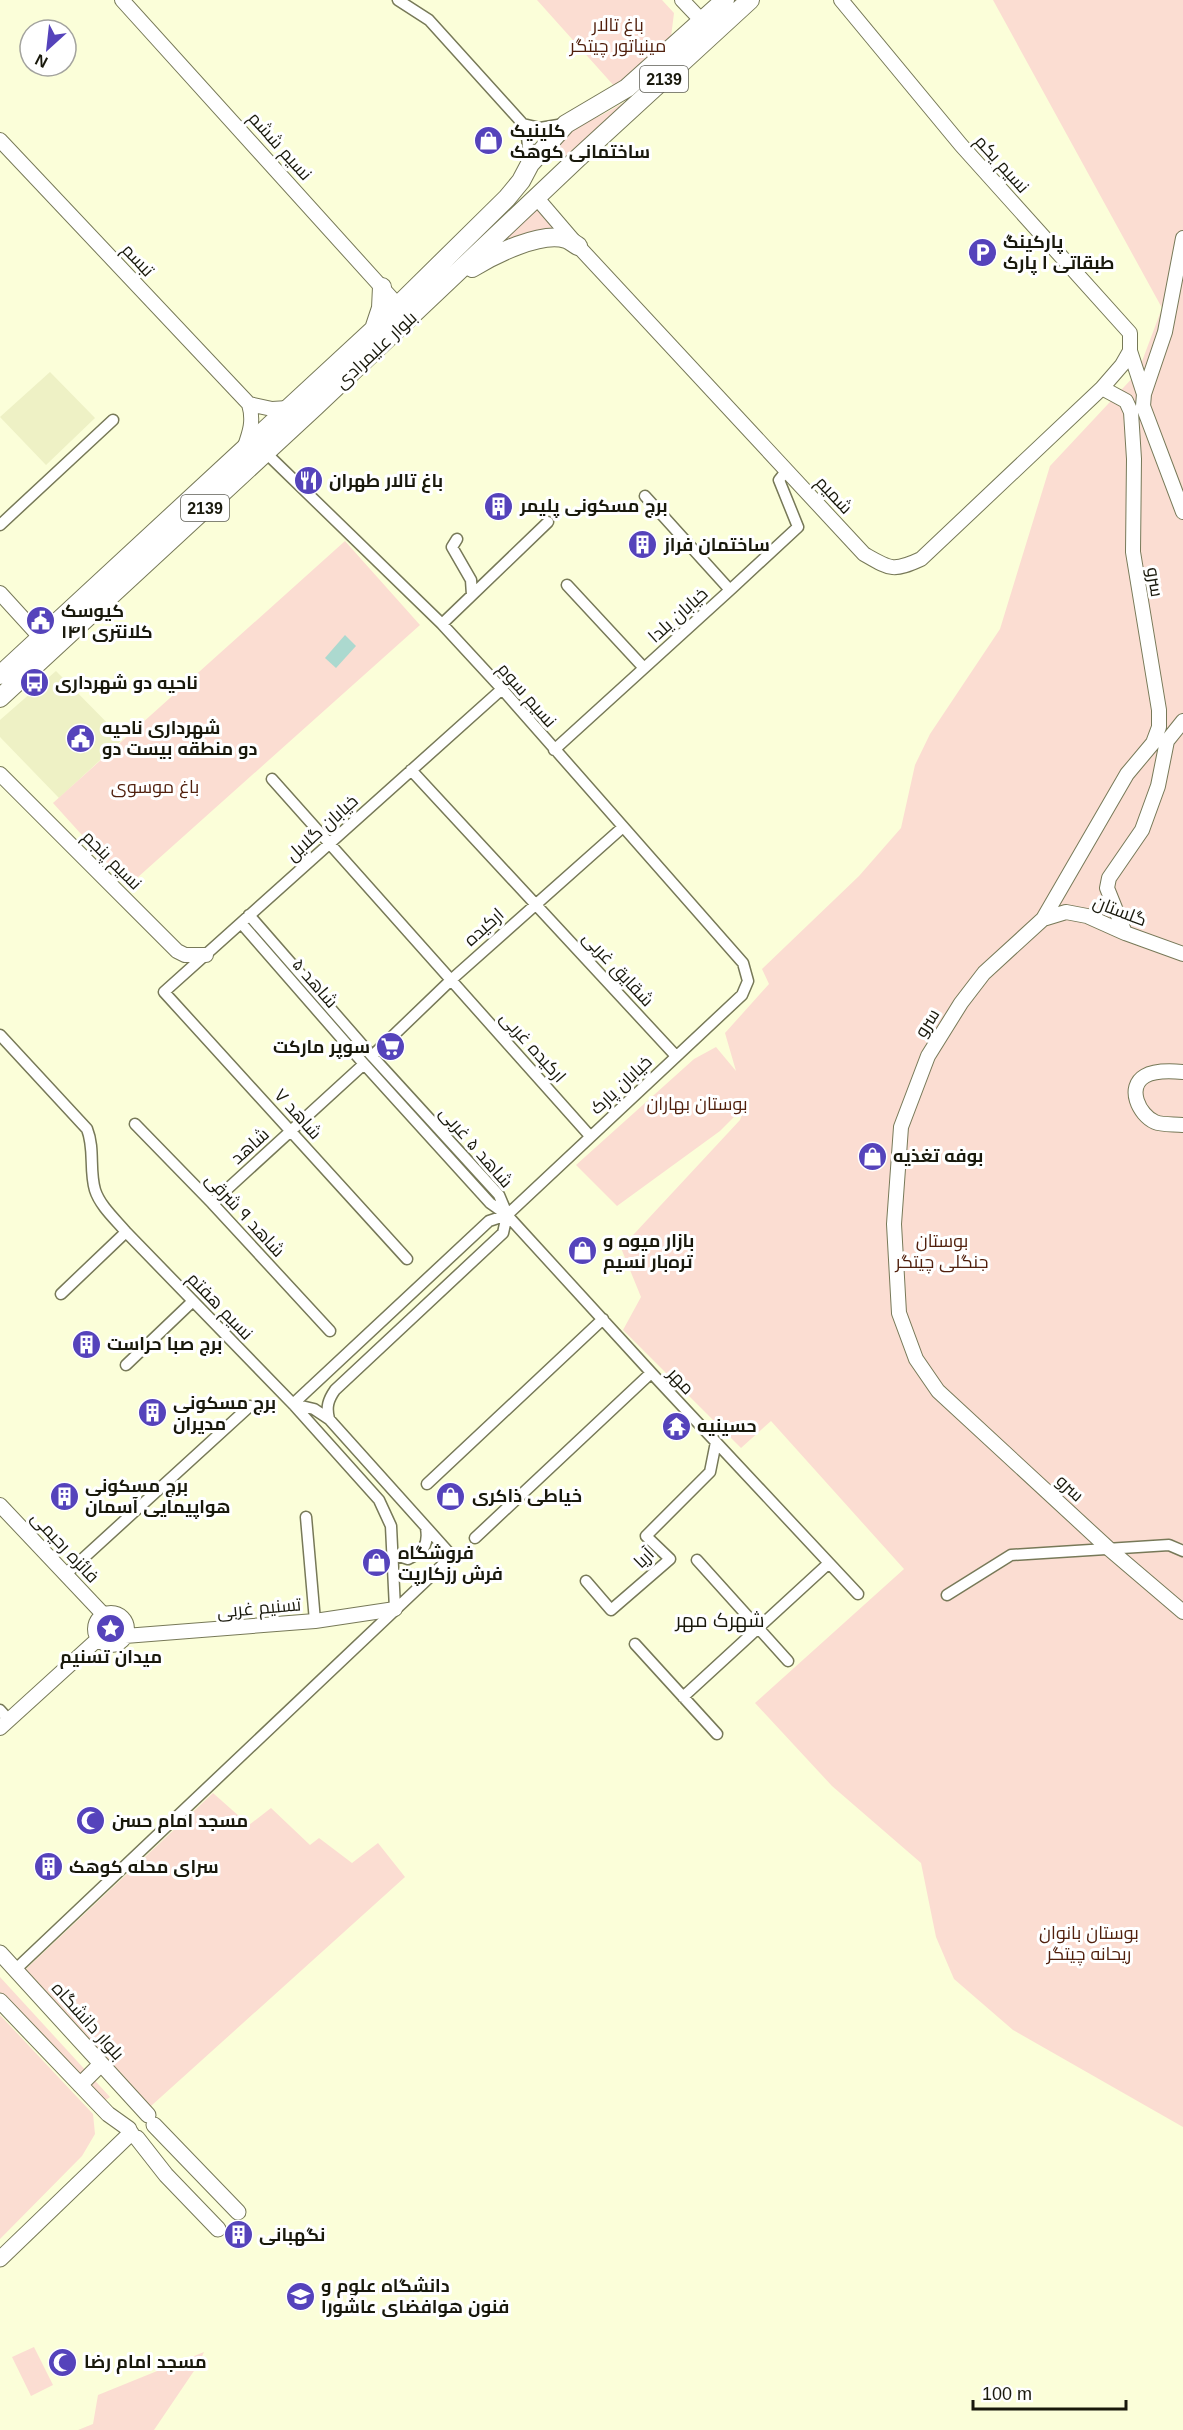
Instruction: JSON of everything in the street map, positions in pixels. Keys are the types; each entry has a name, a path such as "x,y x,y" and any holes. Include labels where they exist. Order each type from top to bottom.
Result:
{"main road":[{"name":"بلوار علیمرادی","path":"0,698 265,452 404,311 507,198 521,181 530,164 566,124 627,88 725,0"},
{"name":"بلوار علیمرادی","path":"0,675 374,329 449,281 536,197 750,0"},
{"path":"552,138 550,147 554,157 564,160 578,158"},
{"path":"449,281 488,258 518,246 550,238 566,239 578,246"},
{"path":"374,329 381,308 382,286"},
{"name":"بلوار دانشگاه","path":"0,1953 151,2120 238,2212"},
{"path":"0,2001 108,2114 133,2133 166,2175 218,2229"},
{"path":"80,2085 101,2064"},
{"path":"136,2115 151,2120 149,2136 133,2133 130,2121 136,2115"},
{"path":"0,2259 133,2133"}],"street":[{"name":"نسیم ششم","path":"122,0 404,311"},
{"path":"398,0 429,20 523,124 529,145 530,164"},
{"path":"682,0 702,21"},
{"name":"نسیم یکم","path":"841,0 961,145 1130,333 1130,351 1143,400 1183,512"},
{"path":"523,124 540,128 566,124"},
{"name":"تبسم","path":"0,140 249,404"},
{"name":"شمیم","path":"536,197 578,246 864,554 885,566 901,568 921,559 1102,388 1122,365 1130,351"},
{"path":"1132,420 1143,400 1165,332 1183,238"},
{"name":"سرو","path":"1102,388 1126,401 1132,420 1133,552 1159,710 1159,727 1153,743 1127,774 1042,919 984,973 961,1003 928,1056 901,1127 894,1224 899,1313 916,1359 938,1391 1108,1548 1183,1612"},
{"path":"244,449 252,425 249,404 272,409 288,408"},
{"path":"0,525 112,420"},
{"name":"نسیم سوم","path":"265,452 442,624 502,689 742,963 748,974"},
{"path":"730,590 798,527 779,480 787,470"},
{"name":"خیابان یلدا","path":"554,750 730,590 645,496"},
{"path":"442,624 548,522"},
{"path":"458,539 452,547 471,580 472,595"},
{"path":"567,585 644,668"},
{"path":"0,593 41,638"},
{"name":"خیابان گلایل","path":"164,992 502,689"},
{"path":"1125,933 1107,888 1109,878 1142,830 1158,786 1167,741 1183,721"},
{"name":"شقایق غربی","path":"411,770 676,1056"},
{"name":"نسیم پنجم","path":"0,774 177,951 185,955 206,956"},
{"path":"272,779 330,843"},
{"name":"ارکیده","path":"368,1060 451,980 622,827"},
{"name":"ارکیده غربی","path":"330,843 590,1136"},
{"name":"گلستان","path":"1042,919 1066,912 1087,916 1125,933 1183,954"},
{"name":"شاهد ۵","path":"245,919 368,1060"},
{"name":"خیابان پارک","path":"293,1404 489,1221 507,1215 742,995 748,981 748,974"},
{"name":"شاهد ۷","path":"164,992 407,1259"},
{"name":"نسیم هفتم","path":"0,1035 87,1129 92,1141 95,1192 126,1232 293,1404 379,1500 391,1526 395,1609"},
{"name":"شاهد","path":"212,1203 368,1060"},
{"name":"شاهد ۵ غربی","path":"368,1060 490,1203 507,1215"},
{"path":"1183,1072 1166,1071 1145,1076 1139,1083 1135,1096 1142,1113 1156,1122 1183,1125"},
{"name":"شاهد ۹ شرقی","path":"135,1124 212,1203 330,1331"},
{"name":"خیابان پارک","path":"329,1419 328,1399 335,1390 503,1233 507,1215"},
{"name":"مهر","path":"507,1215 858,1594"},
{"path":"61,1294 126,1232"},
{"path":"126,1365 193,1301"},
{"path":"427,1484 603,1319"},
{"path":"475,1538 651,1373"},
{"path":"16,1969 452,1556 329,1419 314,1409 293,1404"},
{"path":"66,1574 249,1406"},
{"name":"آریا","path":"586,1581 611,1610 670,1559 646,1536 710,1472 716,1442"},
{"name":"فائزه رحیمی","path":"0,1504 103,1614"},
{"path":"306,1517 315,1621"},
{"path":"393,1554 408,1559 421,1552 428,1540 425,1527"},
{"path":"947,1595 1011,1555 1169,1545 1183,1551"},
{"path":"697,1560 788,1660"},
{"path":"683,1697 829,1563"},
{"name":"تسنیم غربی","path":"125,1636 315,1621 395,1609"},
{"path":"113,1612 122,1617 127,1626 125,1636 118,1644 112,1645 98,1640 94,1626 103,1614 113,1612"},
{"path":"3,1719 98,1640"},
{"path":"635,1644 717,1734"}],"shaded area":[{"path":"50,372 95,418 46,465 0,417"},
{"path":"56,671 123,739 59,798 0,737 0,720"}],"green space":[{"name":"باغ تالار مینیاتور چیتگر","path":"537,0 662,0 674,13 671,37 615,87"},
{"name":"بوستان جنگلی چیتگر","path":"993,0 1183,0 1183,2127 1013,2030 954,1979 936,1937 921,1863 832,1786 755,1703 904,1569 771,1421 741,1448 623,1330 641,1297 621,1248 740,1120 745,1106 720,1131 617,1206 576,1165 694,1059 716,1047 736,1071 725,1033 769,984 762,969 859,876 901,828 915,765 930,734 1000,629 1050,466 1138,372 1162,308"},
{"path":"630,99 570,155 562,157 556,153 552,146 559,131 600,116"},
{"path":"535,207 557,231 483,256"},
{"name":"باغ موسوی","path":"345,541 420,625 128,886 53,803"},
{"path":"213,1793 249,1825 271,1808 310,1845 319,1838 352,1863 378,1843 405,1877 151,2106 26,1969"},
{"path":"0,1977 110,2097 103,2102 0,1992"},
{"path":"0,2015 93,2114 95,2134 82,2156 0,2239"},
{"path":"34,2347 53,2385 31,2396 12,2357"},
{"path":"204,2352 198,2365 154,2430 78,2430 93,2424 98,2395"}],"water":[{"path":"345,635 356,646 336,668 325,658"}],"place":[{"name":"کلینیک ساختمانی کوهک","path":"489,141"},
{"name":"پارکینگ طبقاتی ا پارک","path":"982,252"},
{"name":"باغ تالار طهران","path":"308,481"},
{"name":"برج مسکونی پلیمر","path":"499,506"},
{"name":"ساختمان فراز","path":"643,545"},
{"name":"کیوسک کلانتری ۱۴۱","path":"40,621"},
{"name":"ناحیه دو شهرداری","path":"34,683"},
{"name":"شهرداری ناحیه دو منطقه بیست دو","path":"81,738"},
{"name":"سوپر مارکت","path":"391,1047"},
{"name":"بوفه تغذیه","path":"872,1156"},
{"name":"بازار میوه و تره‌بار نسیم","path":"582,1251"},
{"name":"برج صبا حراست","path":"86,1344"},
{"name":"برج مسکونی مدیران","path":"152,1413"},
{"name":"حسینیه","path":"676,1426"},
{"name":"برج مسکونی هواپیمایی آسمان","path":"64,1496"},
{"name":"خیاطی ذاکری","path":"451,1496"},
{"name":"فروشگاه فرش رزکارپت","path":"377,1563"},
{"name":"میدان تسنیم","path":"111,1628"},
{"name":"مسجد امام حسن","path":"91,1821"},
{"name":"سرای محله کوهک","path":"48,1867"},
{"name":"نگهبانی","path":"238,2235"},
{"name":"دانشگاه علوم و فنون هوافضای عاشورا","path":"300,2296"},
{"name":"مسجد امام رضا","path":"63,2362"}],"district":[{"name":"شهرک مهر","path":"720,1620"}],"park label":[{"name":"بوستان بهاران","path":"697,1104"},
{"name":"بوستان بانوان ریحانه چیتگر","path":"1089,1943"}]}
